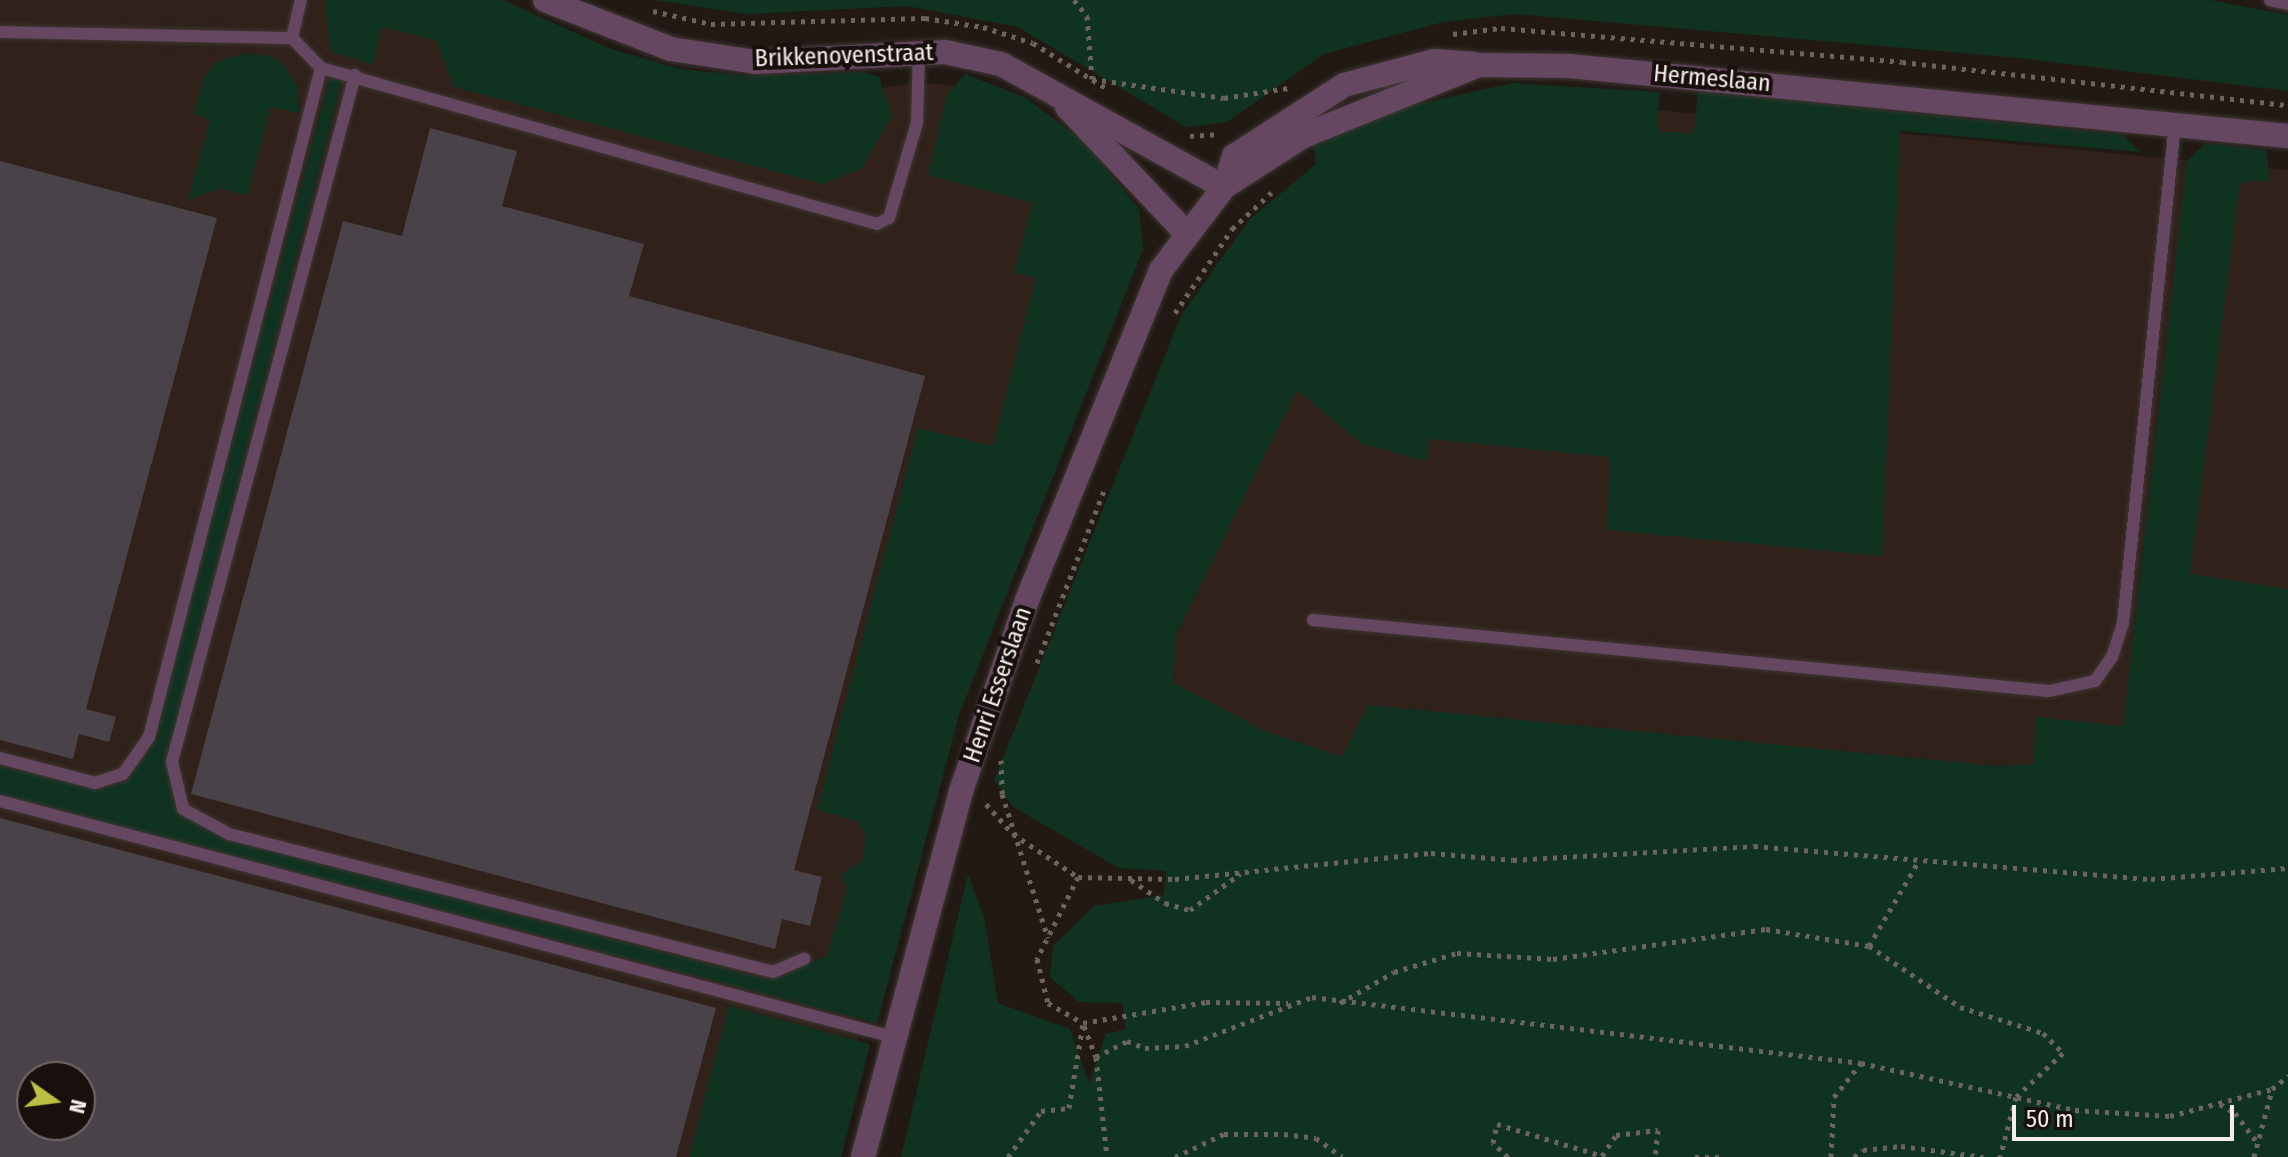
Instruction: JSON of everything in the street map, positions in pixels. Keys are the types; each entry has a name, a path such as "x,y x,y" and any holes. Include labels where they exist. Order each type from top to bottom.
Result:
{"street":[{"name":"Brikkenovenstraat","path":"545,0 671,49 756,62 945,52 1001,64 1224,187"},
{"name":"Hermeslaan","path":"1224,187 1234,156 1344,85 1434,61 1569,66 2288,136"},
{"name":"Brikkenovenstraat","path":"1050,89 1186,233"},
{"path":"1186,233 1224,187"},
{"name":"Henri Esserslaan","path":"863,1157 961,791 1027,600 1120,360 1161,270 1186,233"}],"lane":[{"path":"292,38 301,0"},
{"path":"2270,0 2288,4"},
{"path":"0,32 292,38 321,68 355,75 877,224 889,218 917,123 919,53"},
{"path":"0,758 95,783 123,774 149,737 321,68"},
{"path":"355,75 172,762 183,809 229,834 773,972 804,959"},
{"path":"1313,620 2049,691 2095,681 2112,657 2123,623 2175,124"},
{"path":"0,801 893,1037"}],"path":[{"path":"1074,0 1087,16 1092,79 1224,98 1288,88"},
{"path":"1169,323 1232,229 1280,186"},
{"path":"1033,672 1105,486"},
{"path":"991,775 1001,751 1002,794 1013,834 1037,889 1048,938"},
{"path":"978,814 981,798"},
{"path":"990,810 1013,834 1078,877 1175,879 1431,853 1513,860 1659,846 1769,847 1917,864 2040,866 2151,879 2288,868"},
{"path":"1869,946 1917,864"},
{"path":"1130,879 1165,903 1190,910 1241,874"},
{"path":"1078,877 1037,959 1048,1003 1083,1023 1206,1002 1292,1003"},
{"path":"1340,1003 1394,972 1457,953 1553,959 1766,929 1869,946 1947,1000 2043,1033 2063,1053 2016,1097 2000,1157"},
{"path":"1096,1057 1127,1041 1145,1048 1185,1046 1312,997 1340,1003 1590,1027 1861,1063 2075,1110 2170,1116 2272,1089 2288,1076"},
{"path":"1083,1023 1096,1057 1107,1157"},
{"path":"1008,1157 1041,1111 1069,1108 1083,1023"},
{"path":"1831,1157 1834,1097 1861,1063"},
{"path":"2254,1157 2255,1140 2272,1089"},
{"path":"2219,1103 2235,1113 2255,1140"},
{"path":"1508,1157 1493,1143 1497,1124 1602,1156 1616,1135 1639,1127 1658,1130 1655,1157"},
{"path":"1175,1157 1224,1134 1284,1134 1316,1138 1342,1157"},
{"path":"1854,1157 1863,1150 1901,1146 1983,1157"},
{"path":"1695,1157 1725,1157"}],"shaded area":[{"path":"0,0 469,0 657,87 838,96 915,82 989,89 1070,146 856,1008 858,1050 830,1157 0,1157"},
{"path":"1529,98 2288,170 2288,726 2110,762 1996,766 1368,705 1342,757 1265,731 1173,683 1176,635 1297,389"}],"green space":[{"path":"325,0 503,0 611,49 681,69 749,76 863,72 879,77 892,116 862,168 823,184 454,87 436,40 382,27 373,65 330,51"},
{"path":"655,0 2210,0 2288,15 2288,91 2019,58 1515,14 1443,22 1324,54 1227,122 1186,127 1018,27 907,6 747,14"},
{"path":"241,54 268,55 283,64 298,87 299,113 271,107 247,196 221,188 188,200 210,120 194,114 204,77 217,62"},
{"path":"965,74 1026,98 1083,141 1139,209 1143,249 959,715 877,1023 0,796 0,766 97,789 125,782 150,748 330,78 342,81 167,758 173,800 193,820 226,839 770,980 827,956 847,890 841,874 862,862 866,836 857,821 817,810 918,428 993,446 1036,278 1014,273 1033,203 928,175 947,95"},
{"path":"1513,83 1660,92 1657,131 1694,134 1698,91 2123,135 2141,152 1900,131 1882,556 1607,530 1610,457 1430,439 1425,461 1361,443 1297,390 1176,635 1173,683 1265,731 1342,757 1368,705 1996,766 2033,764 2036,717 2123,726 2187,161 2206,143 2266,150 2270,180 2240,183 2190,574 2288,589 2288,1157 901,1157 968,874 984,917 998,1003 1070,1029 1089,1083 1106,1034 1126,1029 1122,1003 1079,1002 1050,977 1053,946 1094,906 1164,895 1166,871 1119,868 1013,807 994,780 1181,316 1249,220 1316,164 1313,143 1373,114"},
{"path":"729,1006 870,1044 841,1157 689,1157"}],"building":[{"path":"430,128 517,151 502,206 644,244 629,296 925,376 794,870 822,877 810,926 782,919 775,949 191,794 343,221 402,236"},
{"path":"0,161 217,218 86,709 116,717 109,742 79,734 73,759 0,740"},
{"path":"0,818 716,1008 676,1157 0,1157"}]}
